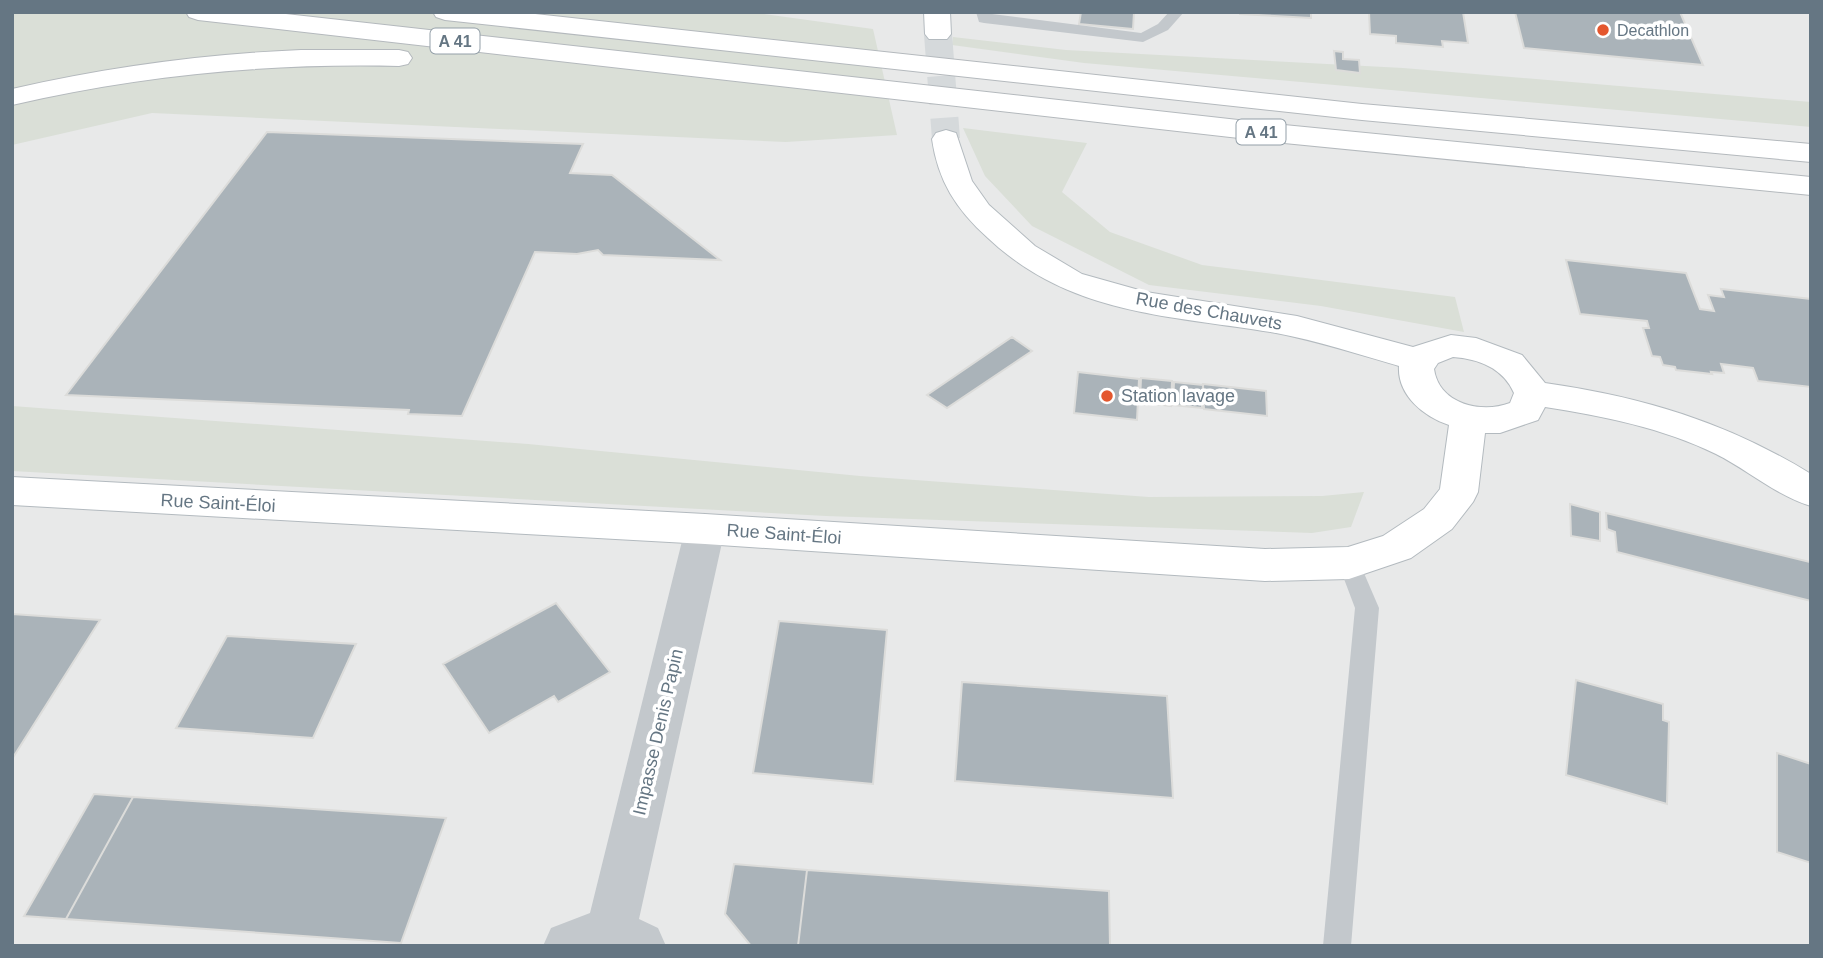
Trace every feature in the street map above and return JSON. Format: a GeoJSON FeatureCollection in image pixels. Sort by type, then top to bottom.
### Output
{"type":"FeatureCollection","features":[{"type":"Feature","properties":{"kind":"main road","name":"A 41"},"geometry":{"type":"LineString","coordinates":[[198,12],[1288,135],[1811,186]]}},
{"type":"Feature","properties":{"kind":"main road","name":"A 41"},"geometry":{"type":"LineString","coordinates":[[445,12],[1349,111],[1811,153]]}},
{"type":"Feature","properties":{"kind":"main road"},"geometry":{"type":"LineString","coordinates":[[475,12],[547,23]]}},
{"type":"Feature","properties":{"kind":"main road"},"geometry":{"type":"LineString","coordinates":[[12,97],[158,68],[263,57],[356,56],[712,72]]}},
{"type":"Feature","properties":{"kind":"main road","name":"Rue des Chauvets"},"geometry":{"type":"LineString","coordinates":[[946,139],[951,170],[969,205],[1014,245],[1069,280],[1158,304],[1279,323],[1328,334],[1418,360]]}},
{"type":"Feature","properties":{"kind":"main road"},"geometry":{"type":"LineString","coordinates":[[1466,347],[1482,350],[1497,355],[1522,372],[1532,393],[1525,411],[1515,418],[1485,422],[1468,420],[1450,414],[1422,394],[1415,382],[1414,370],[1418,360],[1437,348],[1466,347]]}},
{"type":"Feature","properties":{"kind":"main road"},"geometry":{"type":"LineString","coordinates":[[1532,393],[1592,402],[1706,434],[1753,457],[1811,492]]}},
{"type":"Feature","properties":{"kind":"main road","name":"Rue Saint-Éloi"},"geometry":{"type":"LineString","coordinates":[[12,491],[705,529],[1265,565],[1349,563],[1397,547],[1438,519],[1460,492],[1468,420]]}},
{"type":"Feature","properties":{"kind":"street","name":"Impasse Denis Papin"},"geometry":{"type":"LineString","coordinates":[[606,942],[705,529]]}},
{"type":"Feature","properties":{"kind":"lane"},"geometry":{"type":"LineString","coordinates":[[982,12],[984,19],[1143,38],[1163,27],[1177,12]]}},
{"type":"Feature","properties":{"kind":"lane"},"geometry":{"type":"LineString","coordinates":[[1337,946],[1367,608],[1349,563]]}},
{"type":"Feature","properties":{"kind":"shaded area"},"geometry":{"type":"Polygon","coordinates":[[[12,12],[1811,12],[1811,946],[12,946],[12,12]]]}},
{"type":"Feature","properties":{"kind":"shaded area"},"geometry":{"type":"Polygon","coordinates":[[[12,12],[749,12],[873,29],[897,135],[786,142],[152,113],[12,145],[12,12]]]}},
{"type":"Feature","properties":{"kind":"shaded area"},"geometry":{"type":"Polygon","coordinates":[[[953,37],[1066,50],[1403,68],[1811,102],[1811,127],[1084,63],[952,45],[953,37]]]}},
{"type":"Feature","properties":{"kind":"shaded area"},"geometry":{"type":"Polygon","coordinates":[[[963,128],[1087,143],[1062,192],[1110,232],[1202,265],[1455,297],[1464,332],[1321,306],[1149,285],[1032,226],[985,176],[963,128]]]}},
{"type":"Feature","properties":{"kind":"shaded area"},"geometry":{"type":"Polygon","coordinates":[[[12,406],[528,444],[860,476],[1149,497],[1322,496],[1364,492],[1351,527],[1312,533],[826,516],[12,471],[12,406]]]}},
{"type":"Feature","properties":{"kind":"building"},"geometry":{"type":"Polygon","coordinates":[[[1081,12],[1134,12],[1133,29],[1079,24],[1081,12]]]}},
{"type":"Feature","properties":{"kind":"building"},"geometry":{"type":"Polygon","coordinates":[[[1311,12],[1311,18],[1240,14],[1311,12]]]}},
{"type":"Feature","properties":{"kind":"building"},"geometry":{"type":"Polygon","coordinates":[[[1369,12],[1463,12],[1468,43],[1442,41],[1443,47],[1396,43],[1396,36],[1370,34],[1369,12]]]}},
{"type":"Feature","properties":{"kind":"building","name":"Decathlon"},"geometry":{"type":"Polygon","coordinates":[[[1515,12],[1680,12],[1703,65],[1524,48],[1515,12]]]}},
{"type":"Feature","properties":{"kind":"building"},"geometry":{"type":"Polygon","coordinates":[[[1334,51],[1343,52],[1343,59],[1359,60],[1360,73],[1336,70],[1334,51]]]}},
{"type":"Feature","properties":{"kind":"building"},"geometry":{"type":"Polygon","coordinates":[[[267,132],[583,144],[570,173],[612,175],[720,260],[603,255],[598,250],[577,254],[535,252],[462,416],[408,414],[409,410],[66,395],[267,132]]]}},
{"type":"Feature","properties":{"kind":"building"},"geometry":{"type":"Polygon","coordinates":[[[1566,260],[1686,273],[1700,309],[1714,311],[1708,295],[1724,297],[1721,289],[1811,299],[1811,387],[1758,381],[1753,368],[1721,364],[1724,373],[1711,372],[1712,374],[1676,370],[1675,367],[1663,365],[1660,357],[1652,356],[1643,328],[1649,328],[1647,321],[1580,314],[1566,260]]]}},
{"type":"Feature","properties":{"kind":"building"},"geometry":{"type":"Polygon","coordinates":[[[1012,337],[1032,351],[947,408],[927,395],[1012,337]]]}},
{"type":"Feature","properties":{"kind":"building","name":"Station lavage"},"geometry":{"type":"Polygon","coordinates":[[[1078,372],[1139,379],[1137,420],[1074,413],[1078,372]]]}},
{"type":"Feature","properties":{"kind":"building"},"geometry":{"type":"Polygon","coordinates":[[[1141,378],[1172,381],[1171,406],[1140,402],[1141,378]]]}},
{"type":"Feature","properties":{"kind":"building"},"geometry":{"type":"Polygon","coordinates":[[[1174,382],[1203,385],[1202,408],[1173,405],[1174,382]]]}},
{"type":"Feature","properties":{"kind":"building"},"geometry":{"type":"Polygon","coordinates":[[[1203,384],[1266,391],[1267,416],[1204,409],[1203,384]]]}},
{"type":"Feature","properties":{"kind":"building"},"geometry":{"type":"Polygon","coordinates":[[[1570,504],[1600,512],[1600,541],[1571,536],[1570,504]]]}},
{"type":"Feature","properties":{"kind":"building"},"geometry":{"type":"Polygon","coordinates":[[[1606,513],[1810,562],[1811,601],[1617,552],[1615,532],[1607,529],[1606,513]]]}},
{"type":"Feature","properties":{"kind":"building"},"geometry":{"type":"Polygon","coordinates":[[[556,603],[610,672],[558,702],[554,696],[489,733],[443,664],[556,603]]]}},
{"type":"Feature","properties":{"kind":"building"},"geometry":{"type":"Polygon","coordinates":[[[12,614],[100,620],[12,759],[12,614]]]}},
{"type":"Feature","properties":{"kind":"building"},"geometry":{"type":"Polygon","coordinates":[[[779,621],[887,630],[873,784],[753,773],[779,621]]]}},
{"type":"Feature","properties":{"kind":"building"},"geometry":{"type":"Polygon","coordinates":[[[227,636],[356,644],[313,738],[176,728],[227,636]]]}},
{"type":"Feature","properties":{"kind":"building"},"geometry":{"type":"Polygon","coordinates":[[[1576,680],[1663,704],[1663,720],[1669,722],[1667,804],[1566,775],[1576,680]]]}},
{"type":"Feature","properties":{"kind":"building"},"geometry":{"type":"Polygon","coordinates":[[[962,682],[1167,696],[1173,798],[955,781],[962,682]]]}},
{"type":"Feature","properties":{"kind":"building"},"geometry":{"type":"Polygon","coordinates":[[[1777,753],[1811,764],[1811,863],[1777,852],[1777,753]]]}},
{"type":"Feature","properties":{"kind":"building"},"geometry":{"type":"Polygon","coordinates":[[[94,794],[133,797],[66,919],[24,916],[94,794]]]}},
{"type":"Feature","properties":{"kind":"building"},"geometry":{"type":"Polygon","coordinates":[[[133,797],[446,818],[401,943],[66,919],[133,797]]]}},
{"type":"Feature","properties":{"kind":"building"},"geometry":{"type":"Polygon","coordinates":[[[734,864],[807,870],[798,946],[751,946],[725,914],[734,864]]]}},
{"type":"Feature","properties":{"kind":"building"},"geometry":{"type":"Polygon","coordinates":[[[807,870],[1109,891],[1110,946],[798,946],[807,870]]]}},
{"type":"Feature","properties":{"kind":"tunnel"},"geometry":{"type":"LineString","coordinates":[[938,34],[946,139]]}},
{"type":"Feature","properties":{"kind":"place","name":"Decathlon"},"geometry":{"type":"Point","coordinates":[1603,30]}},
{"type":"Feature","properties":{"kind":"place","name":"Station lavage"},"geometry":{"type":"Point","coordinates":[1107,396]}}]}
